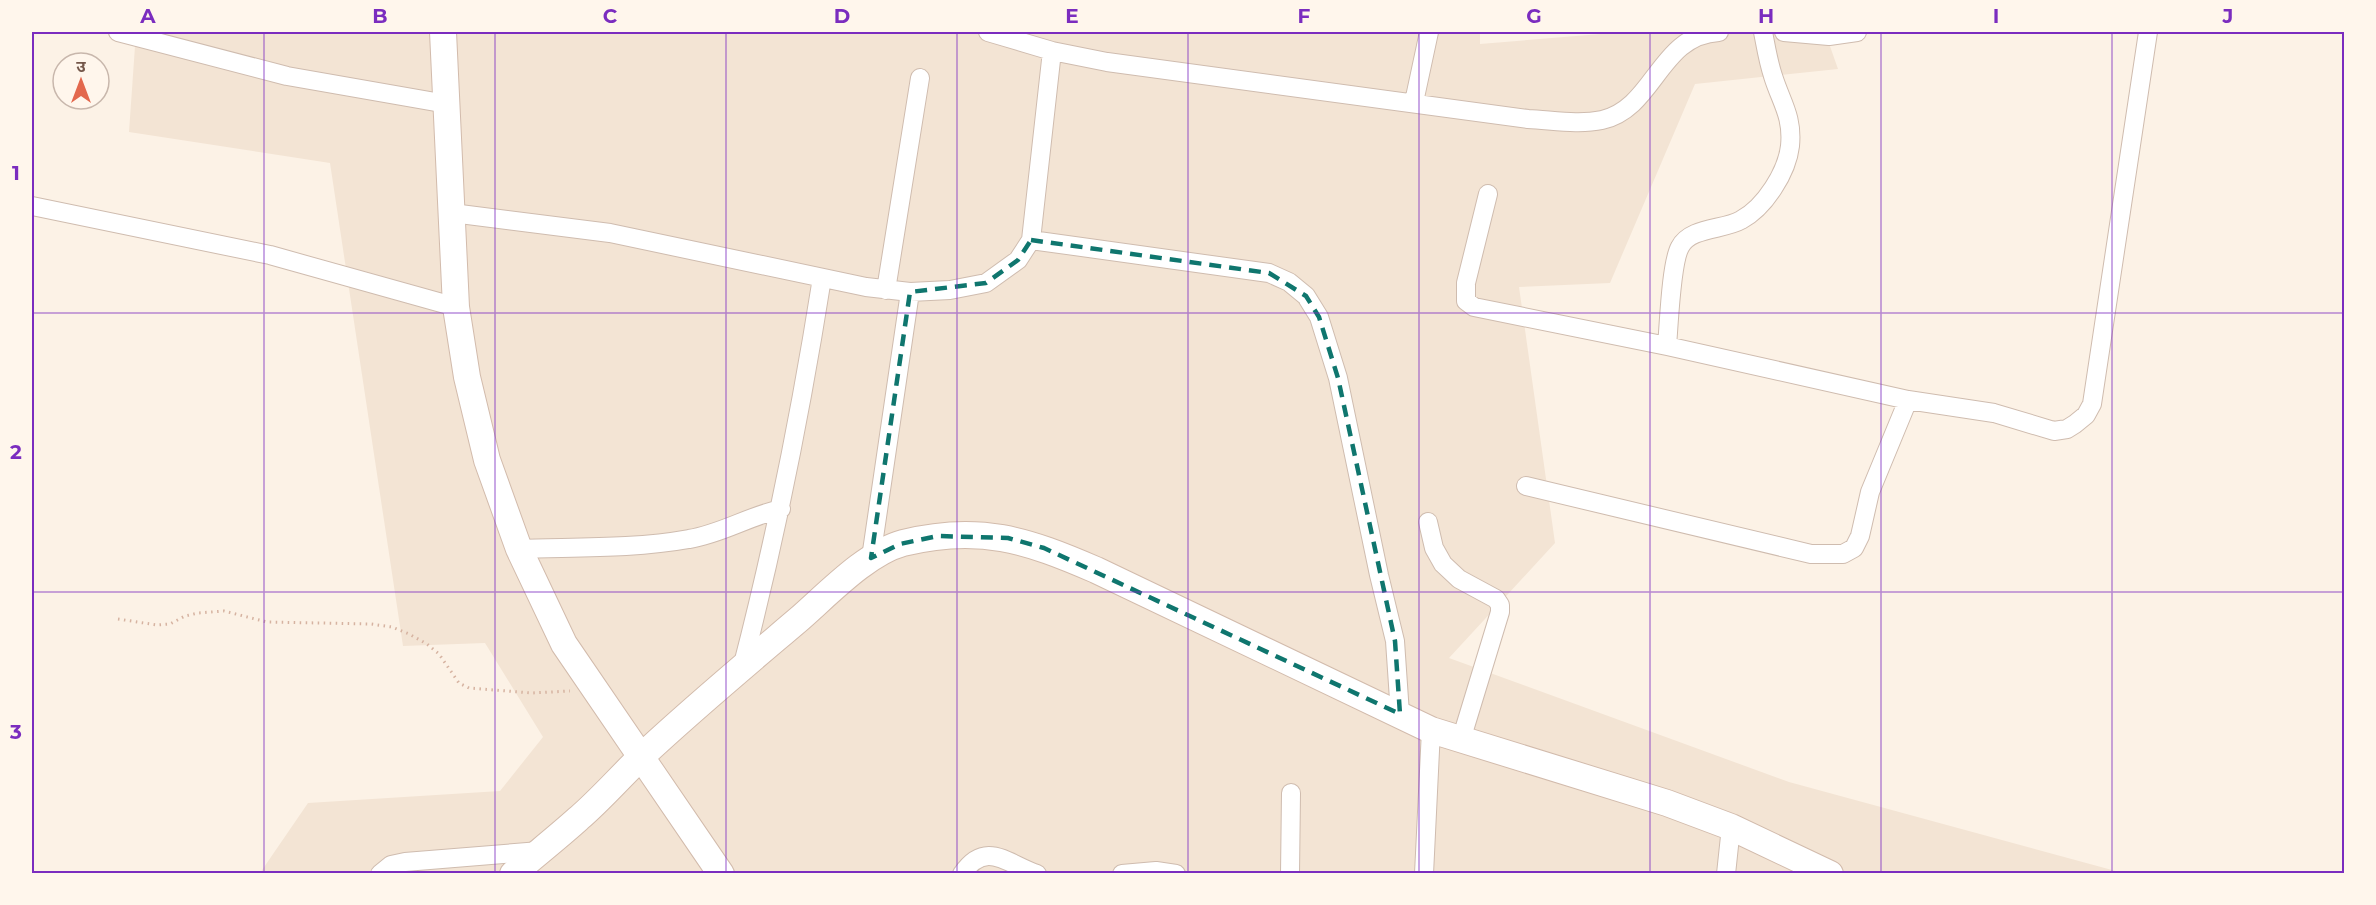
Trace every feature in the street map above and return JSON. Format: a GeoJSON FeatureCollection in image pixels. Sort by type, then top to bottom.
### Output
{"type":"FeatureCollection","features":[{"type":"Feature","properties":{"kind":"street"},"geometry":{"type":"LineString","coordinates":[[118,32],[287,76],[447,105]]}},
{"type":"Feature","properties":{"kind":"street"},"geometry":{"type":"LineString","coordinates":[[443,32],[456,307],[467,377],[487,460],[519,549],[564,644],[721,873]]}},
{"type":"Feature","properties":{"kind":"street"},"geometry":{"type":"LineString","coordinates":[[988,32],[1052,51],[1107,62],[1528,118],[1574,122],[1603,120],[1628,108],[1671,54],[1689,40],[1710,32],[1719,32]]}},
{"type":"Feature","properties":{"kind":"street"},"geometry":{"type":"LineString","coordinates":[[1414,102],[1429,32]]}},
{"type":"Feature","properties":{"kind":"street"},"geometry":{"type":"LineString","coordinates":[[1667,346],[1676,261],[1680,246],[1690,236],[1742,220],[1766,198],[1782,175],[1790,146],[1789,119],[1783,98],[1773,79],[1763,32]]}},
{"type":"Feature","properties":{"kind":"street"},"geometry":{"type":"LineString","coordinates":[[1784,32],[1829,36],[1857,32]]}},
{"type":"Feature","properties":{"kind":"street"},"geometry":{"type":"LineString","coordinates":[[1488,194],[1466,283],[1466,301],[1474,307],[1667,346],[1908,400],[1994,413],[2054,431],[2067,429],[2086,415],[2092,404],[2148,32]]}},
{"type":"Feature","properties":{"kind":"street"},"geometry":{"type":"LineString","coordinates":[[452,213],[610,233],[886,290],[910,292],[950,290],[986,283],[1018,260],[1031,240],[1052,51]]}},
{"type":"Feature","properties":{"kind":"street"},"geometry":{"type":"LineString","coordinates":[[886,290],[921,78]]}},
{"type":"Feature","properties":{"kind":"street"},"geometry":{"type":"LineString","coordinates":[[32,206],[270,255],[456,307]]}},
{"type":"Feature","properties":{"kind":"street"},"geometry":{"type":"LineString","coordinates":[[1031,240],[1269,273],[1289,282],[1306,296],[1319,317],[1338,378],[1379,575],[1395,640],[1400,714]]}},
{"type":"Feature","properties":{"kind":"street"},"geometry":{"type":"LineString","coordinates":[[742,668],[781,509],[800,415],[822,278]]}},
{"type":"Feature","properties":{"kind":"street"},"geometry":{"type":"LineString","coordinates":[[871,558],[910,292]]}},
{"type":"Feature","properties":{"kind":"street"},"geometry":{"type":"LineString","coordinates":[[1526,486],[1811,554],[1830,556],[1843,554],[1854,548],[1860,536],[1870,492],[1908,400]]}},
{"type":"Feature","properties":{"kind":"street"},"geometry":{"type":"LineString","coordinates":[[519,549],[653,543],[690,539],[714,533],[756,515],[781,509]]}},
{"type":"Feature","properties":{"kind":"street"},"geometry":{"type":"LineString","coordinates":[[1428,522],[1434,548],[1443,564],[1459,579],[1496,599],[1500,605],[1500,612],[1461,740]]}},
{"type":"Feature","properties":{"kind":"street"},"geometry":{"type":"LineString","coordinates":[[513,873],[581,817],[640,758],[871,558],[900,544],[938,536],[975,535],[1008,538],[1044,548],[1096,570],[1431,730],[1667,803],[1731,827],[1830,873]]}},
{"type":"Feature","properties":{"kind":"street"},"geometry":{"type":"LineString","coordinates":[[1424,873],[1431,730]]}},
{"type":"Feature","properties":{"kind":"street"},"geometry":{"type":"LineString","coordinates":[[1290,873],[1291,793]]}},
{"type":"Feature","properties":{"kind":"street"},"geometry":{"type":"LineString","coordinates":[[1726,873],[1731,827]]}},
{"type":"Feature","properties":{"kind":"street"},"geometry":{"type":"LineString","coordinates":[[380,873],[391,865],[405,862],[540,851]]}},
{"type":"Feature","properties":{"kind":"street"},"geometry":{"type":"LineString","coordinates":[[962,873],[979,856],[992,855],[1037,873]]}},
{"type":"Feature","properties":{"kind":"street"},"geometry":{"type":"LineString","coordinates":[[1122,873],[1156,871],[1176,873]]}},
{"type":"Feature","properties":{"kind":"path"},"geometry":{"type":"LineString","coordinates":[[118,619],[157,625],[170,624],[185,616],[198,613],[224,612],[267,622],[371,624],[392,627],[427,644],[439,654],[459,683],[469,688],[562,693],[592,687]]}},
{"type":"Feature","properties":{"kind":"highlighted area"},"geometry":{"type":"Polygon","coordinates":[[[1031,240],[1269,273],[1306,296],[1319,317],[1338,378],[1395,641],[1400,714],[1044,548],[1008,538],[938,536],[900,544],[871,558],[910,292],[986,283],[1018,260],[1031,240]]]}},
{"type":"Feature","properties":{"kind":"shaded area"},"geometry":{"type":"Polygon","coordinates":[[[136,32],[1480,32],[1480,44],[1625,32],[1825,32],[1838,69],[1695,84],[1610,283],[1519,287],[1555,543],[1449,658],[1789,782],[2123,873],[260,873],[308,803],[500,791],[543,737],[485,643],[403,646],[330,163],[129,132],[136,32]]]}}]}
